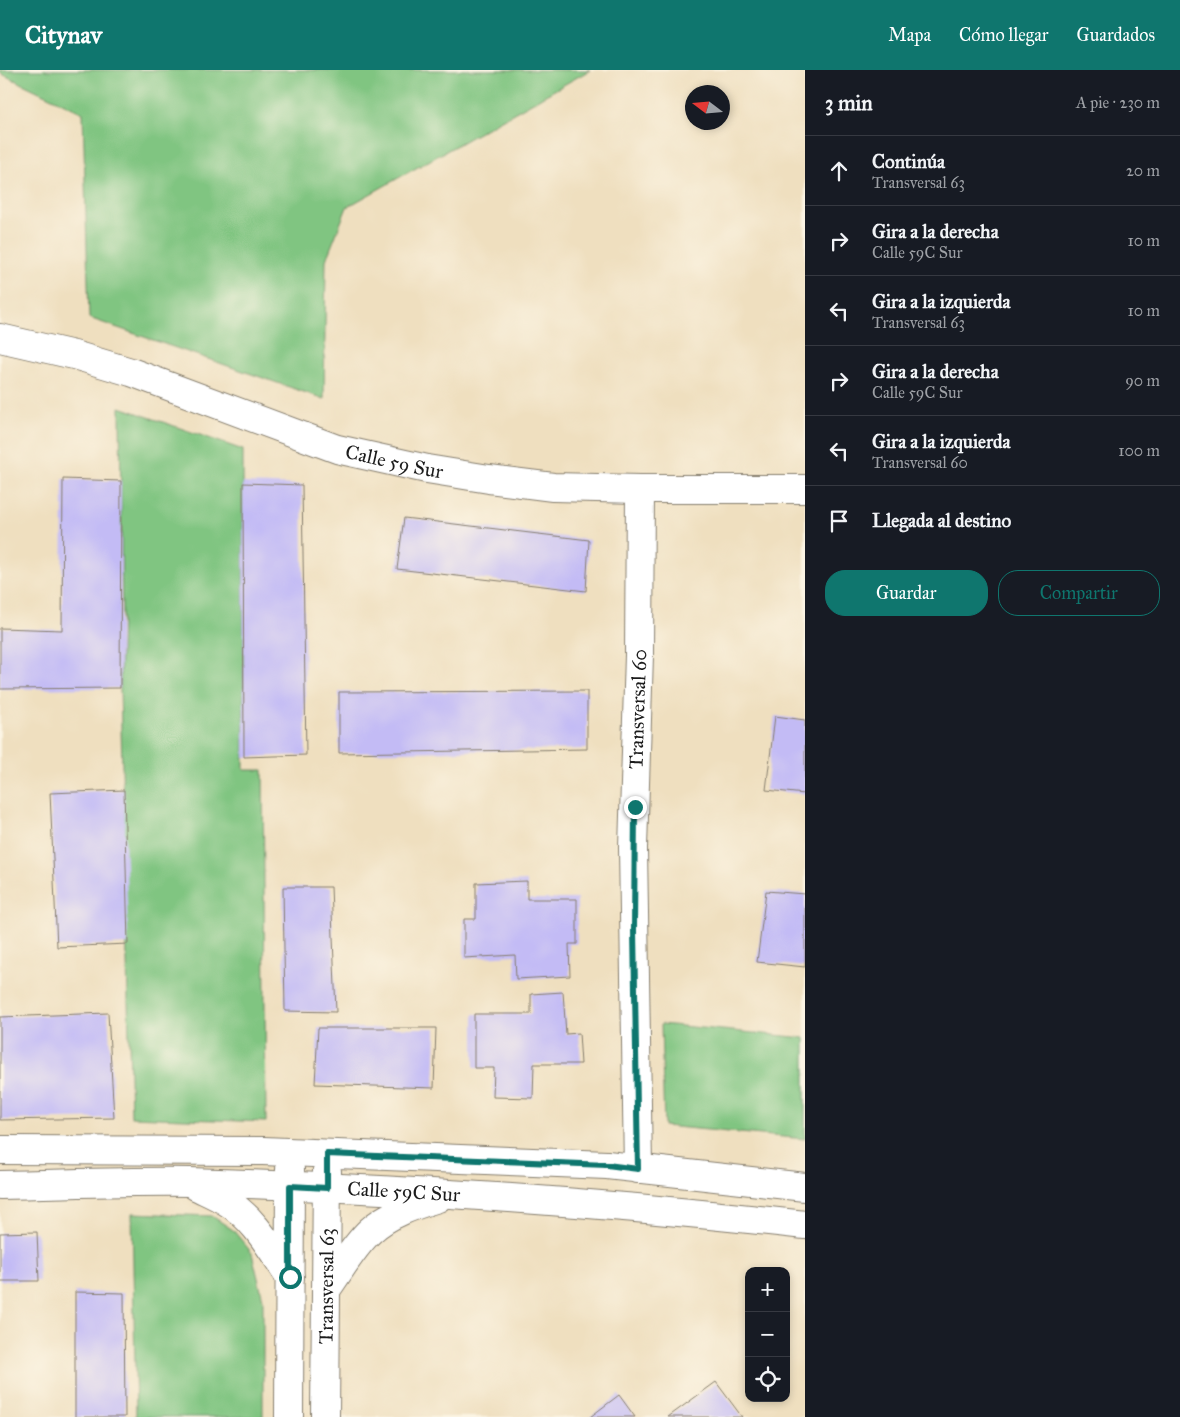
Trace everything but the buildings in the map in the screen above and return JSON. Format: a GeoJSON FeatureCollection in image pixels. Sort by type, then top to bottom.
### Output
{"type":"FeatureCollection","features":[{"type":"Feature","properties":{"kind":"street","name":"Calle 59 Sur"},"geometry":{"type":"LineString","coordinates":[[0,338],[74,355],[131,372],[337,449],[426,469],[553,487],[640,490],[805,489]]}},
{"type":"Feature","properties":{"kind":"street","name":"Transversal 60"},"geometry":{"type":"LineString","coordinates":[[638,1169],[633,848],[639,655],[640,490]]}},
{"type":"Feature","properties":{"kind":"street","name":"Calle 59C Sur"},"geometry":{"type":"LineString","coordinates":[[0,1150],[225,1150],[607,1165],[805,1187]]}},
{"type":"Feature","properties":{"kind":"street","name":"Transversal 63"},"geometry":{"type":"LineString","coordinates":[[289,1417],[290,1152]]}},
{"type":"Feature","properties":{"kind":"street","name":"Transversal 63"},"geometry":{"type":"LineString","coordinates":[[325,1417],[327,1154]]}},
{"type":"Feature","properties":{"kind":"street","name":"Calle 59C Sur"},"geometry":{"type":"LineString","coordinates":[[0,1185],[188,1182],[454,1193],[708,1214],[805,1225]]}},
{"type":"Feature","properties":{"kind":"street"},"geometry":{"type":"LineString","coordinates":[[188,1182],[225,1200],[243,1214],[261,1233],[290,1277]]}},
{"type":"Feature","properties":{"kind":"street"},"geometry":{"type":"LineString","coordinates":[[326,1290],[371,1230],[396,1214],[454,1193]]}},
{"type":"Feature","properties":{"kind":"green space"},"geometry":{"type":"Polygon","coordinates":[[[0,70],[590,70],[347,207],[326,260],[324,399],[89,318],[83,113],[0,73],[0,70]]]}},
{"type":"Feature","properties":{"kind":"green space"},"geometry":{"type":"Polygon","coordinates":[[[120,407],[243,450],[244,770],[263,770],[266,1122],[131,1117],[120,688],[122,615],[120,407]]]}},
{"type":"Feature","properties":{"kind":"green space"},"geometry":{"type":"Polygon","coordinates":[[[661,1024],[805,1038],[805,1139],[664,1126],[661,1024]]]}},
{"type":"Feature","properties":{"kind":"green space"},"geometry":{"type":"Polygon","coordinates":[[[132,1213],[212,1216],[233,1230],[252,1253],[263,1299],[263,1417],[136,1417],[132,1213]]]}},
{"type":"Feature","properties":{"kind":"route"},"geometry":{"type":"LineString","coordinates":[[290,1277],[290,1186],[327,1188],[327,1154],[607,1165],[638,1169],[633,848],[635,807]]}}]}
